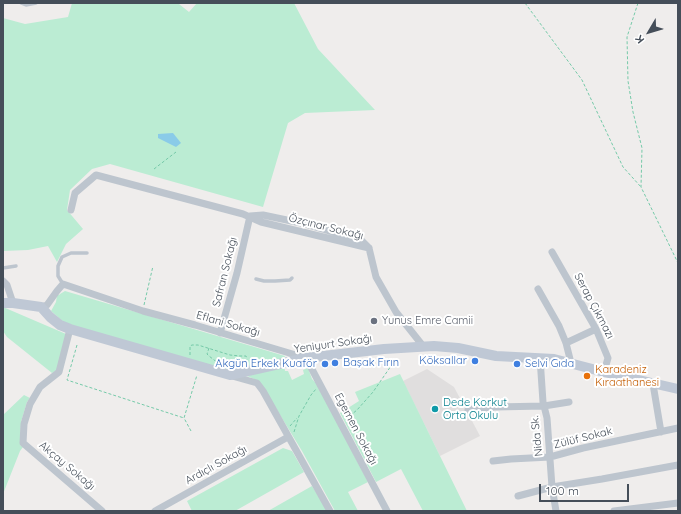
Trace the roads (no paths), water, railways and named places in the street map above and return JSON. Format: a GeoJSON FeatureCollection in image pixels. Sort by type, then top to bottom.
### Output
{"type":"FeatureCollection","features":[{"type":"Feature","properties":{"kind":"street","name":"Özçınar Sokağı"},"geometry":{"type":"LineString","coordinates":[[71,210],[75,193],[96,175],[250,216],[263,215],[301,223],[361,240],[369,248],[376,277],[396,312],[423,346]]}},
{"type":"Feature","properties":{"kind":"street","name":"Safran Sokağı"},"geometry":{"type":"LineString","coordinates":[[220,333],[250,216]]}},
{"type":"Feature","properties":{"kind":"street","name":"Serap Çıkmazı"},"geometry":{"type":"LineString","coordinates":[[552,252],[596,329],[608,358],[604,372]]}},
{"type":"Feature","properties":{"kind":"street"},"geometry":{"type":"LineString","coordinates":[[3,281],[7,286],[8,304],[41,307],[47,305],[63,284]]}},
{"type":"Feature","properties":{"kind":"street","name":"Eflani Sokağı"},"geometry":{"type":"LineString","coordinates":[[63,284],[143,311],[306,358]]}},
{"type":"Feature","properties":{"kind":"street"},"geometry":{"type":"LineString","coordinates":[[538,290],[559,326],[566,343],[571,363]]}},
{"type":"Feature","properties":{"kind":"street","name":"Yeniyurt Sokağı"},"geometry":{"type":"LineString","coordinates":[[41,307],[60,325],[70,329],[200,366],[228,370],[306,358],[384,349],[434,346],[458,348],[496,356],[554,359],[678,390]]}},
{"type":"Feature","properties":{"kind":"street","name":"Akçay Sokağı"},"geometry":{"type":"LineString","coordinates":[[70,329],[58,372],[40,387],[30,404],[24,424],[22,443],[102,511]]}},
{"type":"Feature","properties":{"kind":"street"},"geometry":{"type":"LineString","coordinates":[[566,343],[596,329]]}},
{"type":"Feature","properties":{"kind":"street","name":"Egemen Sokağı"},"geometry":{"type":"LineString","coordinates":[[306,358],[387,511]]}},
{"type":"Feature","properties":{"kind":"street","name":"Nida Sk."},"geometry":{"type":"LineString","coordinates":[[540,358],[544,406],[547,418],[552,487],[556,511]]}},
{"type":"Feature","properties":{"kind":"street"},"geometry":{"type":"LineString","coordinates":[[228,370],[257,383],[330,511]]}},
{"type":"Feature","properties":{"kind":"street"},"geometry":{"type":"LineString","coordinates":[[654,384],[661,432]]}},
{"type":"Feature","properties":{"kind":"street"},"geometry":{"type":"LineString","coordinates":[[468,410],[495,407],[544,406],[569,402]]}},
{"type":"Feature","properties":{"kind":"street","name":"Zülüf Sokak"},"geometry":{"type":"LineString","coordinates":[[493,461],[550,457],[583,448],[678,428]]}},
{"type":"Feature","properties":{"kind":"street","name":"Ardıçlı Sokağı"},"geometry":{"type":"LineString","coordinates":[[155,511],[288,437]]}},
{"type":"Feature","properties":{"kind":"street"},"geometry":{"type":"LineString","coordinates":[[518,496],[552,487],[678,465]]}},
{"type":"Feature","properties":{"kind":"street"},"geometry":{"type":"LineString","coordinates":[[614,511],[659,508],[678,503]]}},
{"type":"Feature","properties":{"kind":"lane"},"geometry":{"type":"LineString","coordinates":[[21,3],[26,5],[36,3]]}},
{"type":"Feature","properties":{"kind":"lane"},"geometry":{"type":"LineString","coordinates":[[63,284],[58,276],[58,266],[62,257],[71,252],[87,253]]}},
{"type":"Feature","properties":{"kind":"lane"},"geometry":{"type":"LineString","coordinates":[[3,268],[16,266]]}},
{"type":"Feature","properties":{"kind":"lane"},"geometry":{"type":"LineString","coordinates":[[256,279],[275,281],[290,280],[292,278]]}},
{"type":"Feature","properties":{"kind":"water"},"geometry":{"type":"Polygon","coordinates":[[[173,133],[181,143],[176,147],[158,138],[158,134],[173,133]]]}},
{"type":"Feature","properties":{"kind":"place","name":"Yunus Emre Camii"},"geometry":{"type":"Point","coordinates":[374,321]}},
{"type":"Feature","properties":{"kind":"place","name":"Köksallar"},"geometry":{"type":"Point","coordinates":[475,361]}},
{"type":"Feature","properties":{"kind":"place","name":"Başak Fırın"},"geometry":{"type":"Point","coordinates":[335,363]}},
{"type":"Feature","properties":{"kind":"place","name":"Akgün Erkek Kuaför"},"geometry":{"type":"Point","coordinates":[325,364]}},
{"type":"Feature","properties":{"kind":"place","name":"Selvi Gıda"},"geometry":{"type":"Point","coordinates":[517,364]}},
{"type":"Feature","properties":{"kind":"place","name":"Karadeniz Kıraathanesi"},"geometry":{"type":"Point","coordinates":[587,376]}},
{"type":"Feature","properties":{"kind":"place","name":"Dede Korkut Orta Okulu"},"geometry":{"type":"Point","coordinates":[435,409]}}]}
